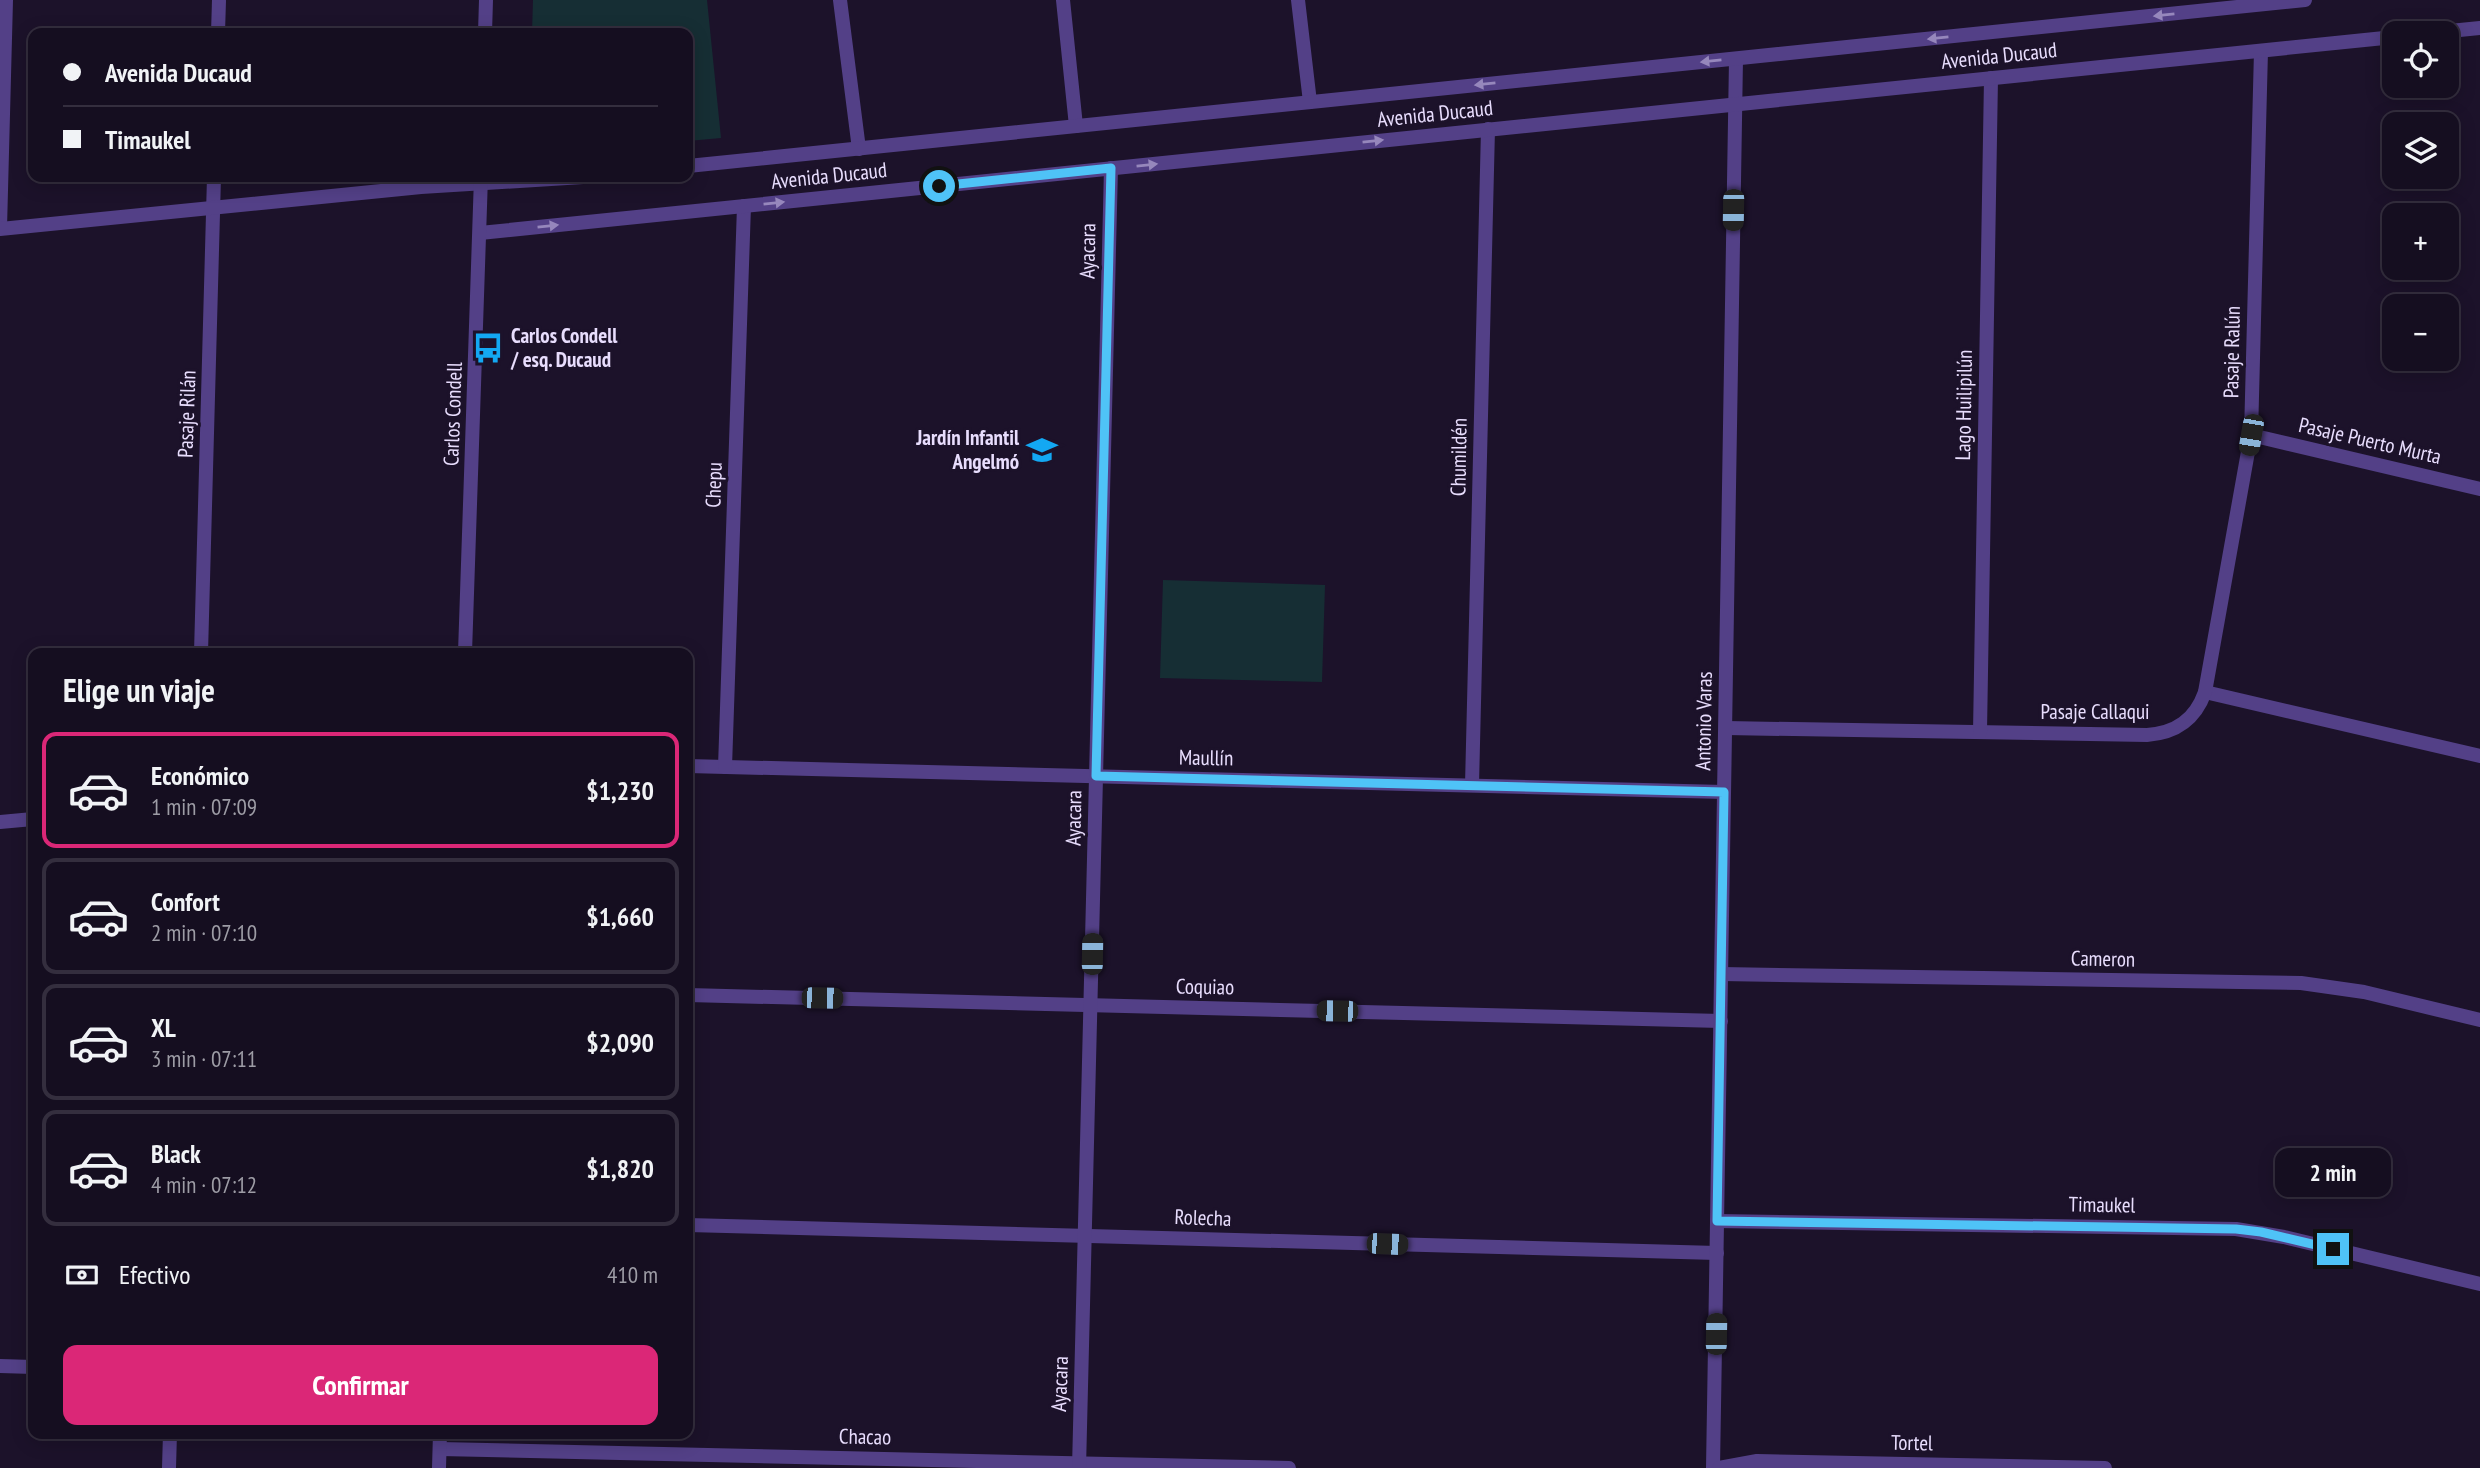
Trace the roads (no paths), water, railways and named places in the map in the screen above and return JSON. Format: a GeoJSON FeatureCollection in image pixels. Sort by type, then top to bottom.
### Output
{"type":"FeatureCollection","features":[{"type":"Feature","properties":{"kind":"street"},"geometry":{"type":"LineString","coordinates":[[6,0],[0,229],[464,182]]}},
{"type":"Feature","properties":{"kind":"street"},"geometry":{"type":"LineString","coordinates":[[218,28],[219,0]]}},
{"type":"Feature","properties":{"kind":"street"},"geometry":{"type":"LineString","coordinates":[[485,28],[486,0]]}},
{"type":"Feature","properties":{"kind":"street"},"geometry":{"type":"LineString","coordinates":[[840,0],[859,149]]}},
{"type":"Feature","properties":{"kind":"street"},"geometry":{"type":"LineString","coordinates":[[1063,0],[1076,126]]}},
{"type":"Feature","properties":{"kind":"street"},"geometry":{"type":"LineString","coordinates":[[1298,0],[1310,102]]}},
{"type":"Feature","properties":{"kind":"street","name":"Avenida Ducaud"},"geometry":{"type":"LineString","coordinates":[[693,166],[2305,0]]}},
{"type":"Feature","properties":{"kind":"street"},"geometry":{"type":"LineString","coordinates":[[2459,30],[2480,28]]}},
{"type":"Feature","properties":{"kind":"street","name":"Avenida Ducaud"},"geometry":{"type":"LineString","coordinates":[[480,233],[2382,38]]}},
{"type":"Feature","properties":{"kind":"street","name":"Pasaje Ralún"},"geometry":{"type":"LineString","coordinates":[[2205,692],[2251,435],[2261,51]]}},
{"type":"Feature","properties":{"kind":"street","name":"Antonio Varas"},"geometry":{"type":"LineString","coordinates":[[1713,1468],[1736,59]]}},
{"type":"Feature","properties":{"kind":"street","name":"Lago Huilipilún"},"geometry":{"type":"LineString","coordinates":[[1980,732],[1991,78]]}},
{"type":"Feature","properties":{"kind":"street","name":"Chumildén"},"geometry":{"type":"LineString","coordinates":[[1472,785],[1488,129]]}},
{"type":"Feature","properties":{"kind":"street","name":"Ayacara"},"geometry":{"type":"LineString","coordinates":[[1079,1466],[1111,168]]}},
{"type":"Feature","properties":{"kind":"street","name":"Pasaje Rilán"},"geometry":{"type":"LineString","coordinates":[[201,648],[214,182]]}},
{"type":"Feature","properties":{"kind":"street","name":"Carlos Condell"},"geometry":{"type":"LineString","coordinates":[[465,648],[481,182]]}},
{"type":"Feature","properties":{"kind":"street","name":"Chepu"},"geometry":{"type":"LineString","coordinates":[[725,767],[744,206]]}},
{"type":"Feature","properties":{"kind":"street","name":"Pasaje Puerto Murta"},"geometry":{"type":"LineString","coordinates":[[2251,435],[2480,489]]}},
{"type":"Feature","properties":{"kind":"street"},"geometry":{"type":"LineString","coordinates":[[2205,692],[2480,756]]}},
{"type":"Feature","properties":{"kind":"street","name":"Pasaje Callaqui"},"geometry":{"type":"LineString","coordinates":[[1726,728],[2160,734],[2185,723],[2201,704],[2205,692]]}},
{"type":"Feature","properties":{"kind":"street","name":"Maullín"},"geometry":{"type":"LineString","coordinates":[[693,766],[1724,792]]}},
{"type":"Feature","properties":{"kind":"street"},"geometry":{"type":"LineString","coordinates":[[0,822],[28,819]]}},
{"type":"Feature","properties":{"kind":"street","name":"Cameron"},"geometry":{"type":"LineString","coordinates":[[1721,974],[2301,983],[2364,992],[2480,1020]]}},
{"type":"Feature","properties":{"kind":"street","name":"Coquiao"},"geometry":{"type":"LineString","coordinates":[[693,995],[1721,1021]]}},
{"type":"Feature","properties":{"kind":"street","name":"Timaukel"},"geometry":{"type":"LineString","coordinates":[[1717,1221],[2236,1229],[2284,1237],[2480,1284]]}},
{"type":"Feature","properties":{"kind":"street","name":"Rolecha"},"geometry":{"type":"LineString","coordinates":[[693,1225],[1717,1253]]}},
{"type":"Feature","properties":{"kind":"street"},"geometry":{"type":"LineString","coordinates":[[0,1366],[28,1367]]}},
{"type":"Feature","properties":{"kind":"street"},"geometry":{"type":"LineString","coordinates":[[169,1468],[170,1439]]}},
{"type":"Feature","properties":{"kind":"street"},"geometry":{"type":"LineString","coordinates":[[439,1468],[440,1439]]}},
{"type":"Feature","properties":{"kind":"street","name":"Chacao"},"geometry":{"type":"LineString","coordinates":[[440,1449],[1079,1466],[1289,1468]]}},
{"type":"Feature","properties":{"kind":"street","name":"Tortel"},"geometry":{"type":"LineString","coordinates":[[1719,1468],[1757,1461],[2105,1468]]}},
{"type":"Feature","properties":{"kind":"place","name":"Carlos Condell / esq. Ducaud"},"geometry":{"type":"Point","coordinates":[488,348]}},
{"type":"Feature","properties":{"kind":"place","name":"Jardín Infantil Angelmó"},"geometry":{"type":"Point","coordinates":[1042,450]}}]}
